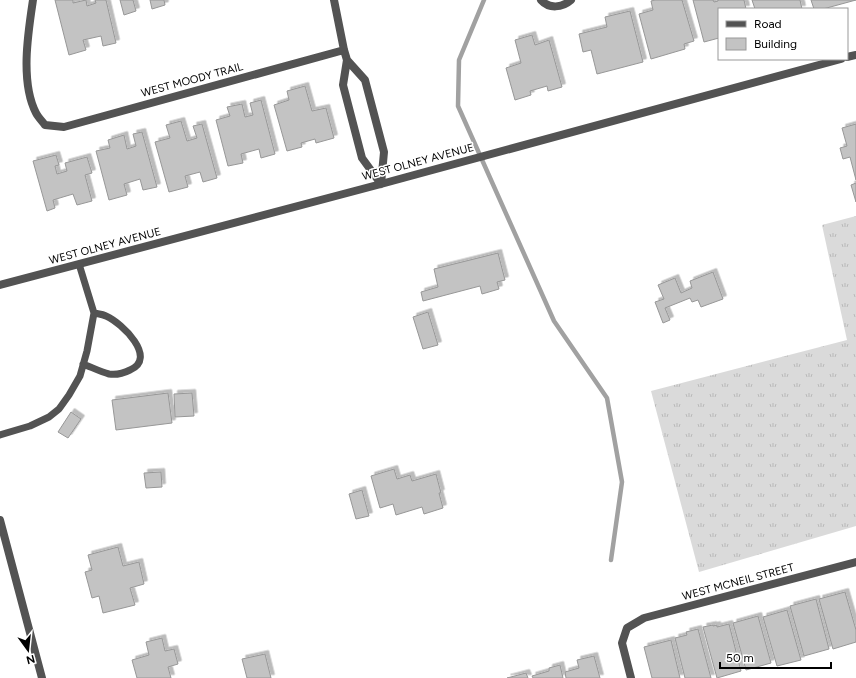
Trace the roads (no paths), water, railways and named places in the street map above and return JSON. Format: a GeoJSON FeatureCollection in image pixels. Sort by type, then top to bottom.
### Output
{"type":"FeatureCollection","features":[{"type":"Feature","properties":{"kind":"street","name":"WEST MOODY TRAIL"},"geometry":{"type":"LineString","coordinates":[[33,0],[26,71],[29,92],[36,113],[45,125],[64,127],[344,50]]}},
{"type":"Feature","properties":{"kind":"street"},"geometry":{"type":"LineString","coordinates":[[334,0],[347,60],[365,80],[384,152],[381,184]]}},
{"type":"Feature","properties":{"kind":"street"},"geometry":{"type":"LineString","coordinates":[[541,0],[544,4],[553,7],[562,6],[571,0]]}},
{"type":"Feature","properties":{"kind":"street"},"geometry":{"type":"LineString","coordinates":[[347,60],[343,85],[362,158],[381,184]]}},
{"type":"Feature","properties":{"kind":"street","name":"WEST OLNEY AVENUE"},"geometry":{"type":"LineString","coordinates":[[0,285],[381,184],[490,153],[837,60]]}},
{"type":"Feature","properties":{"kind":"street"},"geometry":{"type":"LineString","coordinates":[[0,520],[42,678]]}},
{"type":"Feature","properties":{"kind":"street","name":"WEST MCNEIL STREET"},"geometry":{"type":"LineString","coordinates":[[631,678],[622,643],[627,628],[644,618],[856,562]]}},
{"type":"Feature","properties":{"kind":"lane"},"geometry":{"type":"LineString","coordinates":[[0,435],[40,423],[59,409],[70,396],[80,376],[87,351],[94,313],[79,264]]}},
{"type":"Feature","properties":{"kind":"lane"},"geometry":{"type":"LineString","coordinates":[[83,364],[109,374],[124,373],[137,367],[141,360],[139,350],[130,335],[122,327],[106,316],[94,313]]}},
{"type":"Feature","properties":{"kind":"waterway"},"geometry":{"type":"LineString","coordinates":[[484,0],[459,60],[458,106],[554,321],[607,398],[622,482],[611,560]]}}]}
